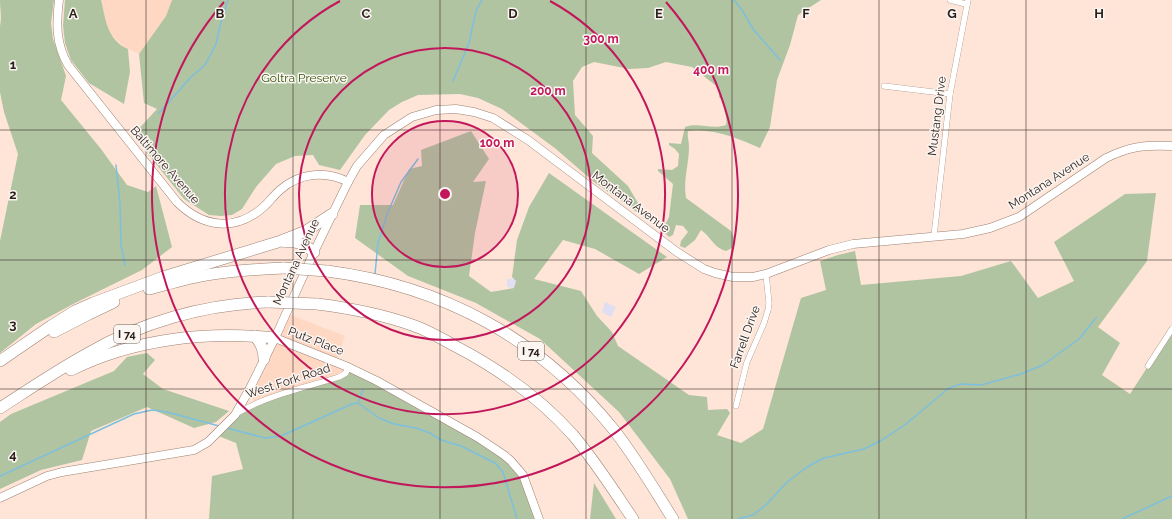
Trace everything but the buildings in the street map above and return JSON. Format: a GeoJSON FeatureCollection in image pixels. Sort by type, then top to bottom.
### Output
{"type":"FeatureCollection","features":[{"type":"Feature","properties":{"kind":"highway"},"geometry":{"type":"LineString","coordinates":[[0,361],[76,311],[107,297],[163,277],[278,242],[306,231],[332,214]]}},
{"type":"Feature","properties":{"kind":"highway"},"geometry":{"type":"LineString","coordinates":[[278,242],[304,244],[314,252]]}},
{"type":"Feature","properties":{"kind":"highway","name":"I 74"},"geometry":{"type":"LineString","coordinates":[[0,368],[54,332],[89,314],[137,293],[175,281],[235,271],[284,268],[327,271],[369,278],[408,288],[445,301],[473,314],[500,328],[548,363],[568,380],[614,430],[638,463],[673,519]]}},
{"type":"Feature","properties":{"kind":"highway","name":"I 74"},"geometry":{"type":"LineString","coordinates":[[0,408],[85,354],[138,329],[175,316],[242,303],[269,302],[317,304],[368,312],[412,325],[431,333],[497,370],[533,397],[572,435],[593,461],[633,519]]}},
{"type":"Feature","properties":{"kind":"highway"},"geometry":{"type":"LineString","coordinates":[[0,408],[76,368],[120,351],[144,344],[198,336],[225,335],[274,338]]}},
{"type":"Feature","properties":{"kind":"highway"},"geometry":{"type":"LineString","coordinates":[[255,336],[264,352],[264,359]]}},
{"type":"Feature","properties":{"kind":"street","name":"Baltimore Avenue"},"geometry":{"type":"LineString","coordinates":[[59,0],[56,22],[57,35],[60,49],[68,65],[177,202],[191,214],[208,222],[217,223],[238,221],[254,215],[262,209],[284,186],[297,178],[322,175],[339,177],[348,182]]}},
{"type":"Feature","properties":{"kind":"street"},"geometry":{"type":"LineString","coordinates":[[950,0],[967,2]]}},
{"type":"Feature","properties":{"kind":"street","name":"Mustang Drive"},"geometry":{"type":"LineString","coordinates":[[934,236],[950,94],[967,2]]}},
{"type":"Feature","properties":{"kind":"street"},"geometry":{"type":"LineString","coordinates":[[884,86],[950,94]]}},
{"type":"Feature","properties":{"kind":"street","name":"Montana Avenue"},"geometry":{"type":"LineString","coordinates":[[234,415],[264,359],[332,214],[357,166],[384,135],[412,117],[426,112],[446,109],[474,112],[493,118],[528,140],[677,252],[704,270],[733,277],[753,277],[766,274],[829,250],[848,245],[976,231],[1019,216],[1106,158],[1124,150],[1149,145],[1172,146]]}},
{"type":"Feature","properties":{"kind":"street","name":"Farrell Drive"},"geometry":{"type":"LineString","coordinates":[[736,406],[742,377],[747,362],[768,310],[769,303],[766,274]]}},
{"type":"Feature","properties":{"kind":"street"},"geometry":{"type":"LineString","coordinates":[[1148,366],[1172,329]]}},
{"type":"Feature","properties":{"kind":"street","name":"Putz Place"},"geometry":{"type":"LineString","coordinates":[[274,338],[348,367]]}},
{"type":"Feature","properties":{"kind":"street","name":"West Fork Road"},"geometry":{"type":"LineString","coordinates":[[0,498],[47,476],[62,472],[194,450],[205,445],[234,415],[243,409],[339,377],[346,373],[348,367],[390,388],[477,437],[504,455],[523,475],[539,519]]}},
{"type":"Feature","properties":{"kind":"shaded area"},"geometry":{"type":"Polygon","coordinates":[[[101,0],[172,0],[166,16],[139,54],[124,47],[109,33],[101,0]]]}},
{"type":"Feature","properties":{"kind":"shaded area"},"geometry":{"type":"Polygon","coordinates":[[[507,279],[515,279],[515,288],[507,287],[507,279]]]}},
{"type":"Feature","properties":{"kind":"shaded area"},"geometry":{"type":"Polygon","coordinates":[[[605,302],[616,307],[611,317],[602,312],[605,302]]]}},
{"type":"Feature","properties":{"kind":"shaded area"},"geometry":{"type":"Polygon","coordinates":[[[286,313],[345,336],[336,362],[348,367],[346,373],[255,404],[249,390],[286,313]]]}},
{"type":"Feature","properties":{"kind":"green space"},"geometry":{"type":"Polygon","coordinates":[[[0,0],[54,0],[51,23],[53,39],[66,76],[61,100],[101,149],[127,185],[148,192],[156,186],[172,247],[142,270],[36,324],[0,353],[0,241],[18,154],[4,112],[0,92],[0,0]]]}},
{"type":"Feature","properties":{"kind":"green space"},"geometry":{"type":"Polygon","coordinates":[[[65,0],[101,0],[108,29],[121,45],[128,49],[130,72],[124,104],[89,83],[71,60],[65,43],[63,26],[65,0]]]}},
{"type":"Feature","properties":{"kind":"green space","name":"Goltra Preserve"},"geometry":{"type":"Polygon","coordinates":[[[172,0],[821,0],[798,15],[790,45],[777,80],[770,127],[760,148],[734,137],[716,132],[698,130],[688,131],[689,153],[685,185],[686,198],[731,231],[734,238],[732,248],[726,251],[715,245],[701,230],[695,240],[685,248],[680,246],[681,241],[688,232],[683,226],[676,225],[673,235],[669,237],[665,233],[665,225],[669,217],[673,184],[658,171],[658,169],[672,170],[678,166],[679,154],[669,145],[669,143],[681,144],[685,127],[695,125],[716,127],[726,125],[723,101],[719,97],[719,88],[692,67],[666,62],[648,68],[629,69],[594,62],[582,67],[573,81],[575,115],[593,136],[592,153],[628,186],[648,220],[594,182],[556,149],[502,109],[478,98],[460,94],[418,95],[402,102],[389,110],[365,135],[340,170],[319,165],[313,155],[295,156],[276,164],[256,187],[242,209],[232,215],[209,215],[184,199],[133,135],[157,109],[144,103],[139,54],[166,16],[172,0]]]}},
{"type":"Feature","properties":{"kind":"green space"},"geometry":{"type":"Polygon","coordinates":[[[471,131],[489,159],[473,182],[486,181],[475,233],[469,276],[491,292],[514,288],[516,281],[512,277],[517,240],[529,207],[549,173],[667,257],[639,274],[595,249],[563,240],[534,279],[581,291],[597,316],[612,332],[618,346],[689,395],[707,397],[708,410],[727,409],[730,413],[717,435],[741,443],[763,429],[801,298],[826,290],[820,261],[855,251],[861,285],[961,276],[1011,261],[1038,298],[1074,281],[1054,242],[1125,194],[1156,193],[1147,261],[1098,327],[1120,343],[1102,375],[1130,394],[1172,329],[1172,519],[688,519],[670,479],[619,412],[540,339],[476,303],[408,276],[355,238],[360,205],[393,205],[409,169],[422,166],[421,150],[471,131]]]}},
{"type":"Feature","properties":{"kind":"green space"},"geometry":{"type":"Polygon","coordinates":[[[147,353],[155,360],[143,374],[163,389],[229,411],[216,422],[194,428],[147,407],[91,431],[82,460],[41,470],[0,489],[0,422],[11,414],[114,371],[127,357],[147,353]]]}},
{"type":"Feature","properties":{"kind":"green space"},"geometry":{"type":"Polygon","coordinates":[[[348,367],[477,437],[517,467],[539,519],[209,519],[212,476],[243,469],[236,443],[216,435],[243,409],[339,377],[348,367]]]}},
{"type":"Feature","properties":{"kind":"green space"},"geometry":{"type":"Polygon","coordinates":[[[594,483],[616,519],[590,519],[594,483]]]}},
{"type":"Feature","properties":{"kind":"waterway"},"geometry":{"type":"LineString","coordinates":[[159,113],[191,77],[205,65],[216,44],[228,0]]}},
{"type":"Feature","properties":{"kind":"waterway"},"geometry":{"type":"LineString","coordinates":[[453,81],[469,43],[476,11],[482,0]]}},
{"type":"Feature","properties":{"kind":"waterway"},"geometry":{"type":"LineString","coordinates":[[734,0],[742,10],[753,29],[780,60]]}},
{"type":"Feature","properties":{"kind":"waterway"},"geometry":{"type":"LineString","coordinates":[[375,274],[378,243],[388,212],[401,182],[418,159]]}},
{"type":"Feature","properties":{"kind":"waterway"},"geometry":{"type":"LineString","coordinates":[[116,165],[120,203],[121,245],[125,265]]}},
{"type":"Feature","properties":{"kind":"waterway"},"geometry":{"type":"LineString","coordinates":[[738,519],[753,515],[767,504],[786,483],[807,467],[824,458],[864,449],[882,440],[906,424],[949,388],[961,384],[981,385],[1021,374],[1043,365],[1079,339],[1096,318]]}},
{"type":"Feature","properties":{"kind":"waterway"},"geometry":{"type":"LineString","coordinates":[[358,403],[363,390]]}},
{"type":"Feature","properties":{"kind":"waterway"},"geometry":{"type":"LineString","coordinates":[[227,428],[265,438],[281,436],[352,404],[358,403],[379,418],[394,424],[416,428],[430,433],[441,440],[461,446],[495,463],[503,472],[517,519]]}},
{"type":"Feature","properties":{"kind":"waterway"},"geometry":{"type":"LineString","coordinates":[[0,476],[134,414],[152,410],[167,412],[219,426]]}},
{"type":"Feature","properties":{"kind":"waterway"},"geometry":{"type":"LineString","coordinates":[[1122,519],[1172,496]]}}]}
